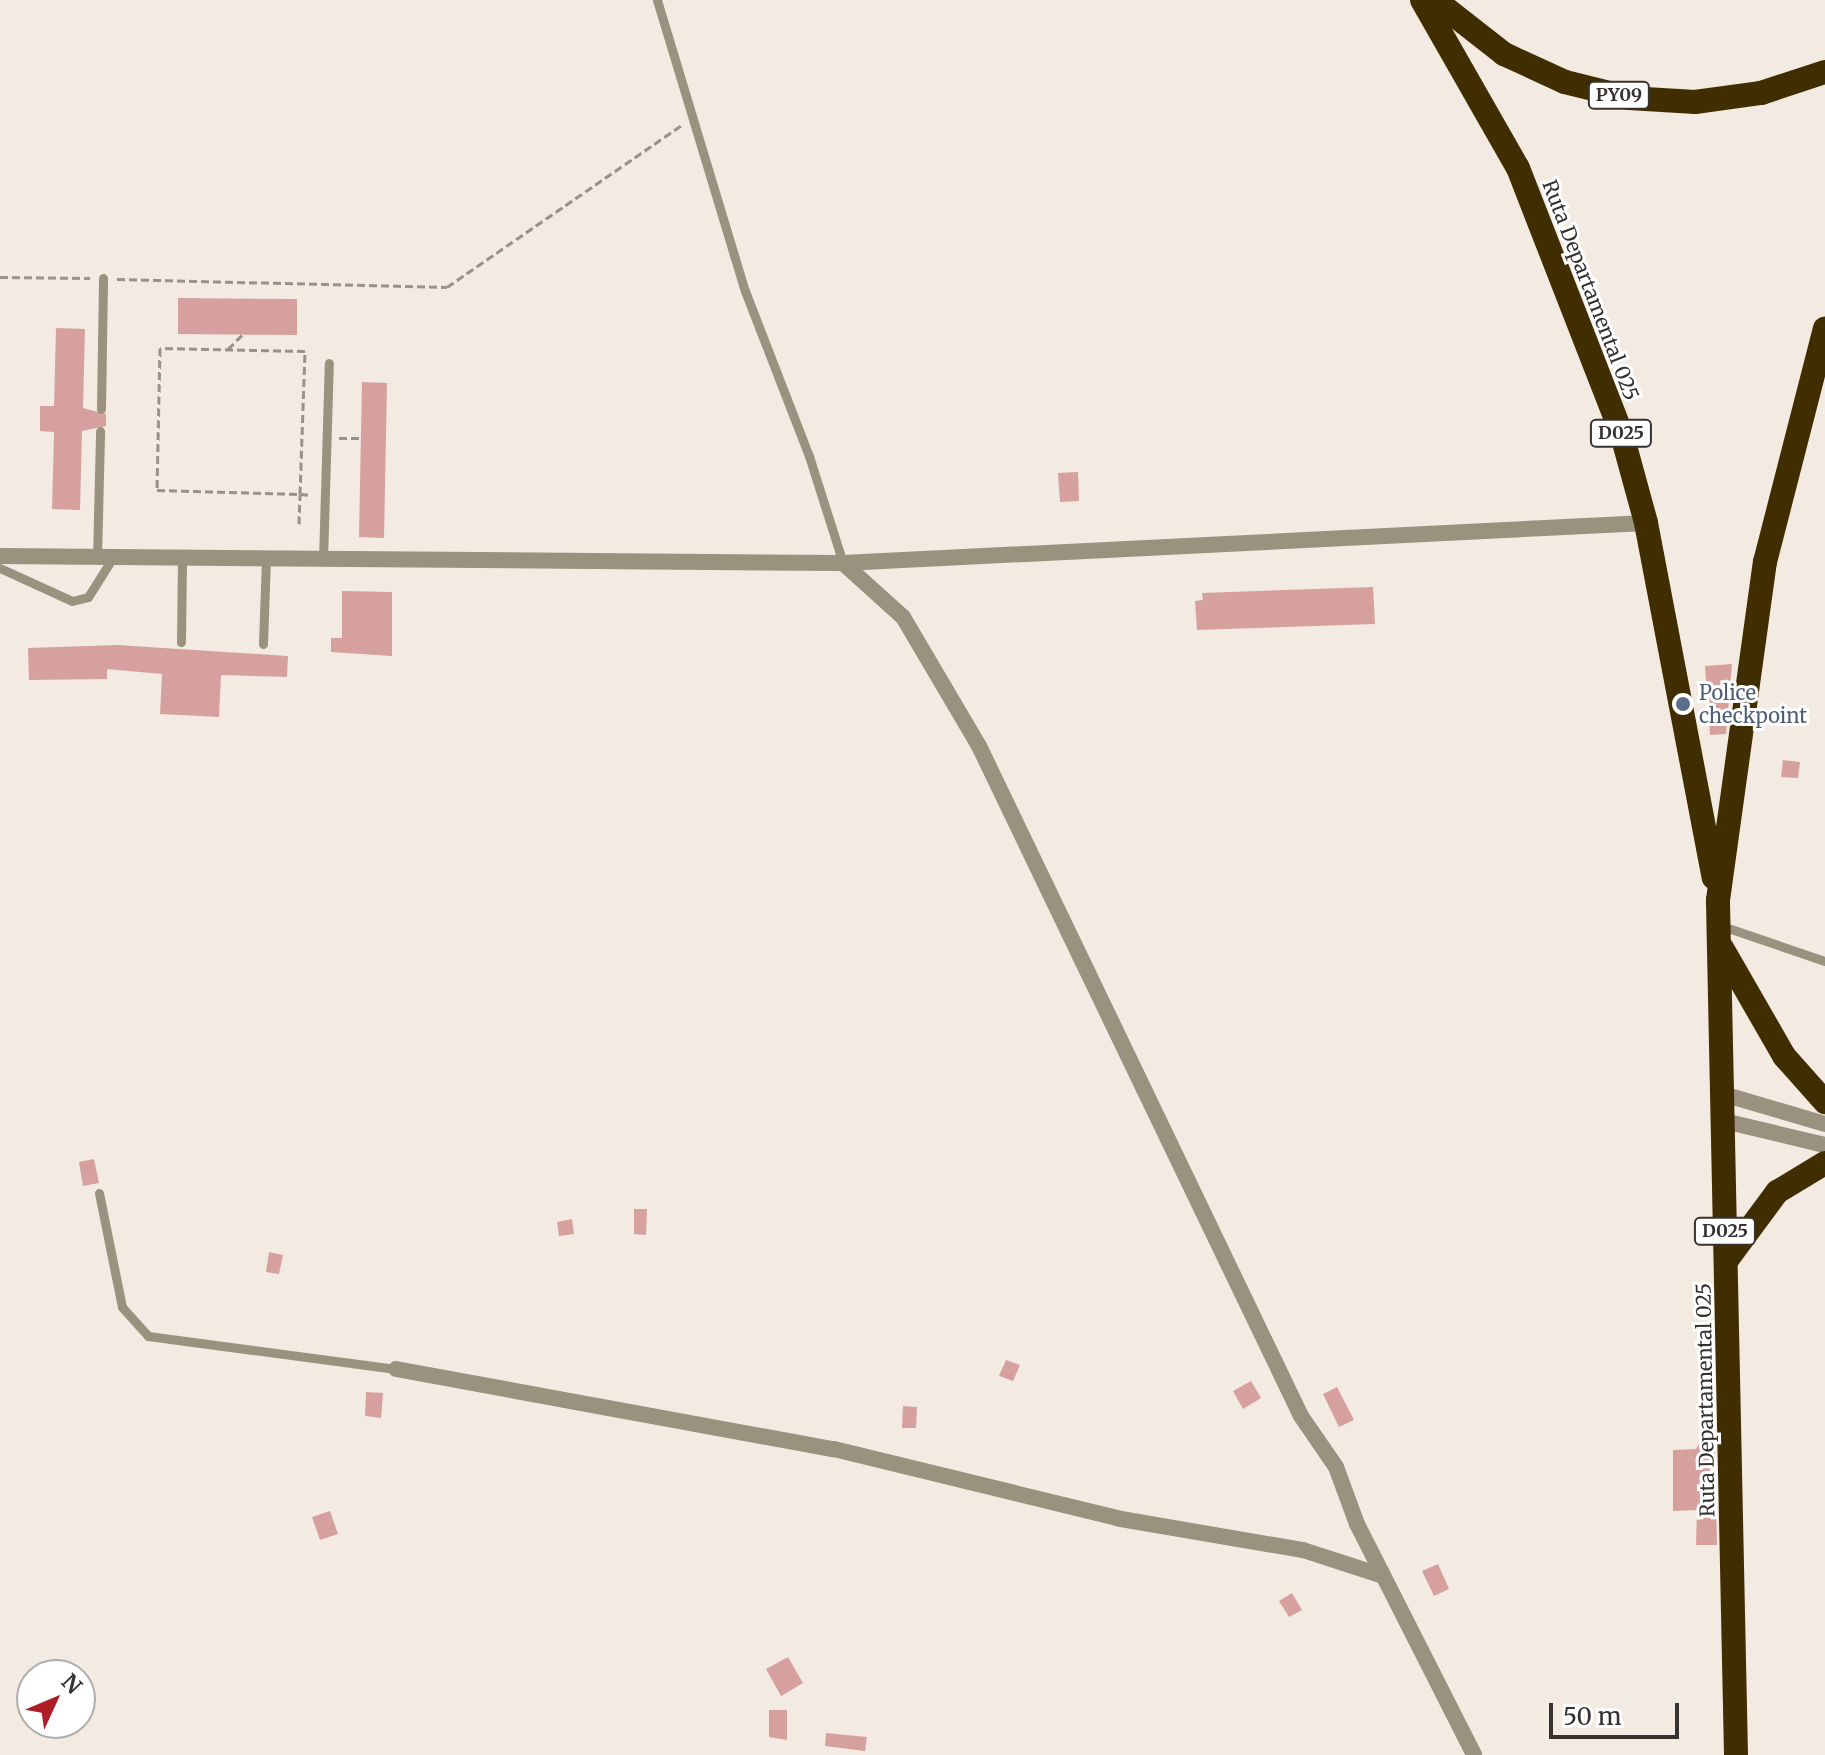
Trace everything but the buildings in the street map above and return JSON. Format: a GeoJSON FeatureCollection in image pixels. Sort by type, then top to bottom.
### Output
{"type":"FeatureCollection","features":[{"type":"Feature","properties":{"kind":"highway","name":"Ruta Departamental 025"},"geometry":{"type":"LineString","coordinates":[[1422,0],[1518,168],[1617,421],[1646,523],[1719,923]]}},
{"type":"Feature","properties":{"kind":"highway","name":"PY09"},"geometry":{"type":"LineString","coordinates":[[1435,0],[1504,54],[1565,82],[1629,98],[1709,100],[1761,93],[1825,72]]}},
{"type":"Feature","properties":{"kind":"highway","name":"Ruta Departamental 025"},"geometry":{"type":"LineString","coordinates":[[1736,1755],[1719,923],[1765,562],[1825,329]]}},
{"type":"Feature","properties":{"kind":"highway"},"geometry":{"type":"LineString","coordinates":[[1719,923],[1784,1056],[1825,1102]]}},
{"type":"Feature","properties":{"kind":"highway"},"geometry":{"type":"LineString","coordinates":[[1726,1261],[1777,1192],[1825,1163]]}},
{"type":"Feature","properties":{"kind":"street"},"geometry":{"type":"LineString","coordinates":[[0,556],[843,563],[1646,523]]}},
{"type":"Feature","properties":{"kind":"street"},"geometry":{"type":"LineString","coordinates":[[843,563],[903,617],[979,746],[1301,1416],[1336,1467],[1383,1576],[1474,1755]]}},
{"type":"Feature","properties":{"kind":"street"},"geometry":{"type":"LineString","coordinates":[[1723,1094],[1825,1124]]}},
{"type":"Feature","properties":{"kind":"street"},"geometry":{"type":"LineString","coordinates":[[1724,1121],[1825,1145]]}},
{"type":"Feature","properties":{"kind":"street"},"geometry":{"type":"LineString","coordinates":[[396,1369],[834,1449],[1121,1519],[1303,1550],[1383,1576]]}},
{"type":"Feature","properties":{"kind":"lane"},"geometry":{"type":"LineString","coordinates":[[657,0],[745,291],[809,456],[843,563]]}},
{"type":"Feature","properties":{"kind":"lane"},"geometry":{"type":"LineString","coordinates":[[101,409],[103,278]]}},
{"type":"Feature","properties":{"kind":"lane"},"geometry":{"type":"LineString","coordinates":[[323,560],[329,363]]}},
{"type":"Feature","properties":{"kind":"lane"},"geometry":{"type":"LineString","coordinates":[[0,568],[72,601],[88,597],[105,558],[100,431]]}},
{"type":"Feature","properties":{"kind":"lane"},"geometry":{"type":"LineString","coordinates":[[181,642],[182,559]]}},
{"type":"Feature","properties":{"kind":"lane"},"geometry":{"type":"LineString","coordinates":[[263,644],[266,560]]}},
{"type":"Feature","properties":{"kind":"lane"},"geometry":{"type":"LineString","coordinates":[[1719,923],[1825,961]]}},
{"type":"Feature","properties":{"kind":"lane"},"geometry":{"type":"LineString","coordinates":[[99,1193],[122,1307],[148,1336],[396,1369]]}},
{"type":"Feature","properties":{"kind":"path"},"geometry":{"type":"LineString","coordinates":[[0,277],[447,287],[692,117]]}},
{"type":"Feature","properties":{"kind":"path"},"geometry":{"type":"LineString","coordinates":[[228,349],[242,335]]}},
{"type":"Feature","properties":{"kind":"path"},"geometry":{"type":"LineString","coordinates":[[299,524],[300,494],[305,351],[160,348],[157,490],[300,494],[325,495]]}},
{"type":"Feature","properties":{"kind":"path"},"geometry":{"type":"LineString","coordinates":[[327,437],[361,438]]}},
{"type":"Feature","properties":{"kind":"place","name":"Police checkpoint"},"geometry":{"type":"Point","coordinates":[1683,704]}}]}
